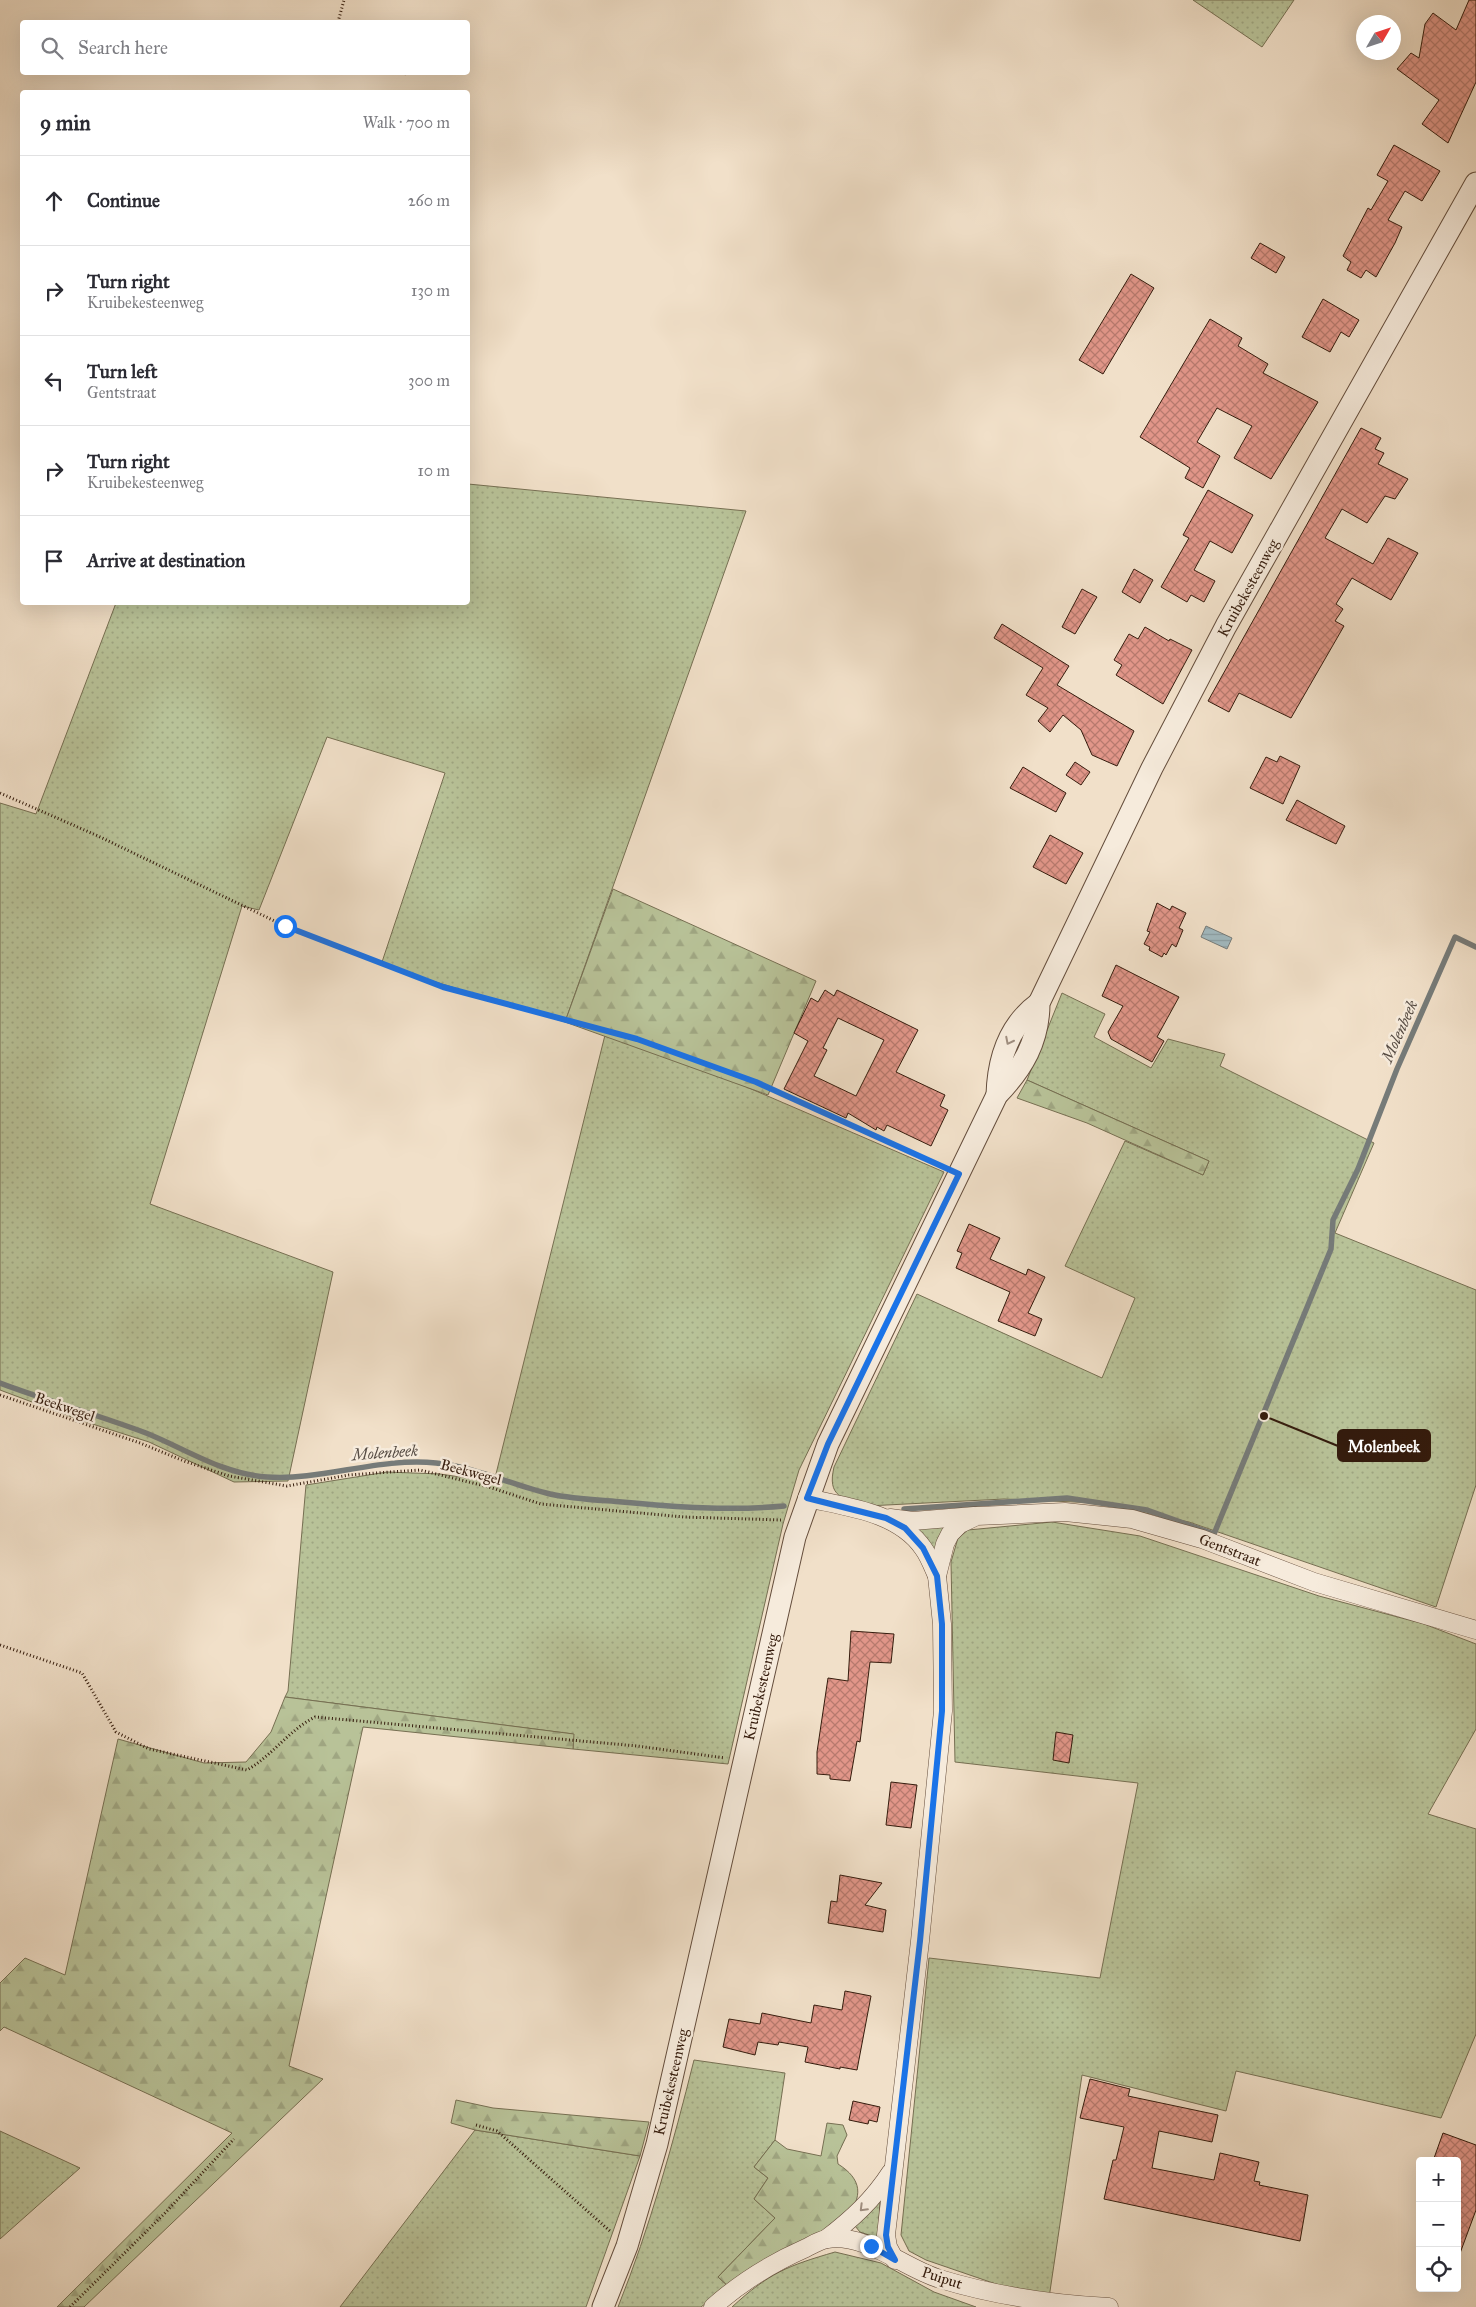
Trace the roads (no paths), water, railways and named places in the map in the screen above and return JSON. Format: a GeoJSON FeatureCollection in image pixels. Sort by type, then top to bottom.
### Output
{"type":"FeatureCollection","features":[{"type":"Feature","properties":{"kind":"street","name":"Kruibekesteenweg"},"geometry":{"type":"LineString","coordinates":[[603,2307],[627,2246],[657,2144],[799,1520],[828,1444],[997,1095],[1000,1058],[1017,1025],[1039,1003],[1152,768],[1226,626],[1476,183]]}},
{"type":"Feature","properties":{"kind":"street","name":"Gentstraat"},"geometry":{"type":"LineString","coordinates":[[807,1498],[886,1518],[913,1520],[1065,1512],[1132,1519],[1202,1539],[1314,1582],[1476,1630]]}},
{"type":"Feature","properties":{"kind":"street","name":"Gentstraat"},"geometry":{"type":"LineString","coordinates":[[895,2260],[888,2247],[886,2235],[892,2170],[920,1941],[942,1711],[942,1624],[937,1576],[945,1544],[950,1534],[960,1524],[977,1516]]}},
{"type":"Feature","properties":{"kind":"street","name":"Gentstraat"},"geometry":{"type":"LineString","coordinates":[[886,1518],[905,1528],[923,1548],[937,1576]]}},
{"type":"Feature","properties":{"kind":"street","name":"Gentstraat"},"geometry":{"type":"LineString","coordinates":[[826,2239],[852,2219],[877,2194],[892,2170]]}},
{"type":"Feature","properties":{"kind":"street"},"geometry":{"type":"LineString","coordinates":[[714,2307],[760,2270],[826,2239],[852,2239],[871,2246],[895,2260]]}},
{"type":"Feature","properties":{"kind":"street","name":"Puiput"},"geometry":{"type":"LineString","coordinates":[[895,2260],[938,2278],[999,2295],[1066,2305],[1109,2307]]}},
{"type":"Feature","properties":{"kind":"water"},"geometry":{"type":"Polygon","coordinates":[[[1206,926],[1232,938],[1227,949],[1201,937],[1206,926]]]}},
{"type":"Feature","properties":{"kind":"waterway","name":"Molenbeek"},"geometry":{"type":"LineString","coordinates":[[904,1509],[1067,1498],[1147,1510],[1214,1534],[1331,1249],[1333,1220],[1358,1169],[1397,1069],[1455,937],[1476,947]]}},
{"type":"Feature","properties":{"kind":"waterway","name":"Molenbeek"},"geometry":{"type":"LineString","coordinates":[[0,1383],[146,1433],[219,1466],[251,1475],[267,1477],[309,1476],[393,1463],[436,1463],[465,1468],[550,1494],[577,1498],[703,1508],[784,1506]]}},
{"type":"Feature","properties":{"kind":"place","name":"Molenbeek"},"geometry":{"type":"Point","coordinates":[1264,1416]}}]}
